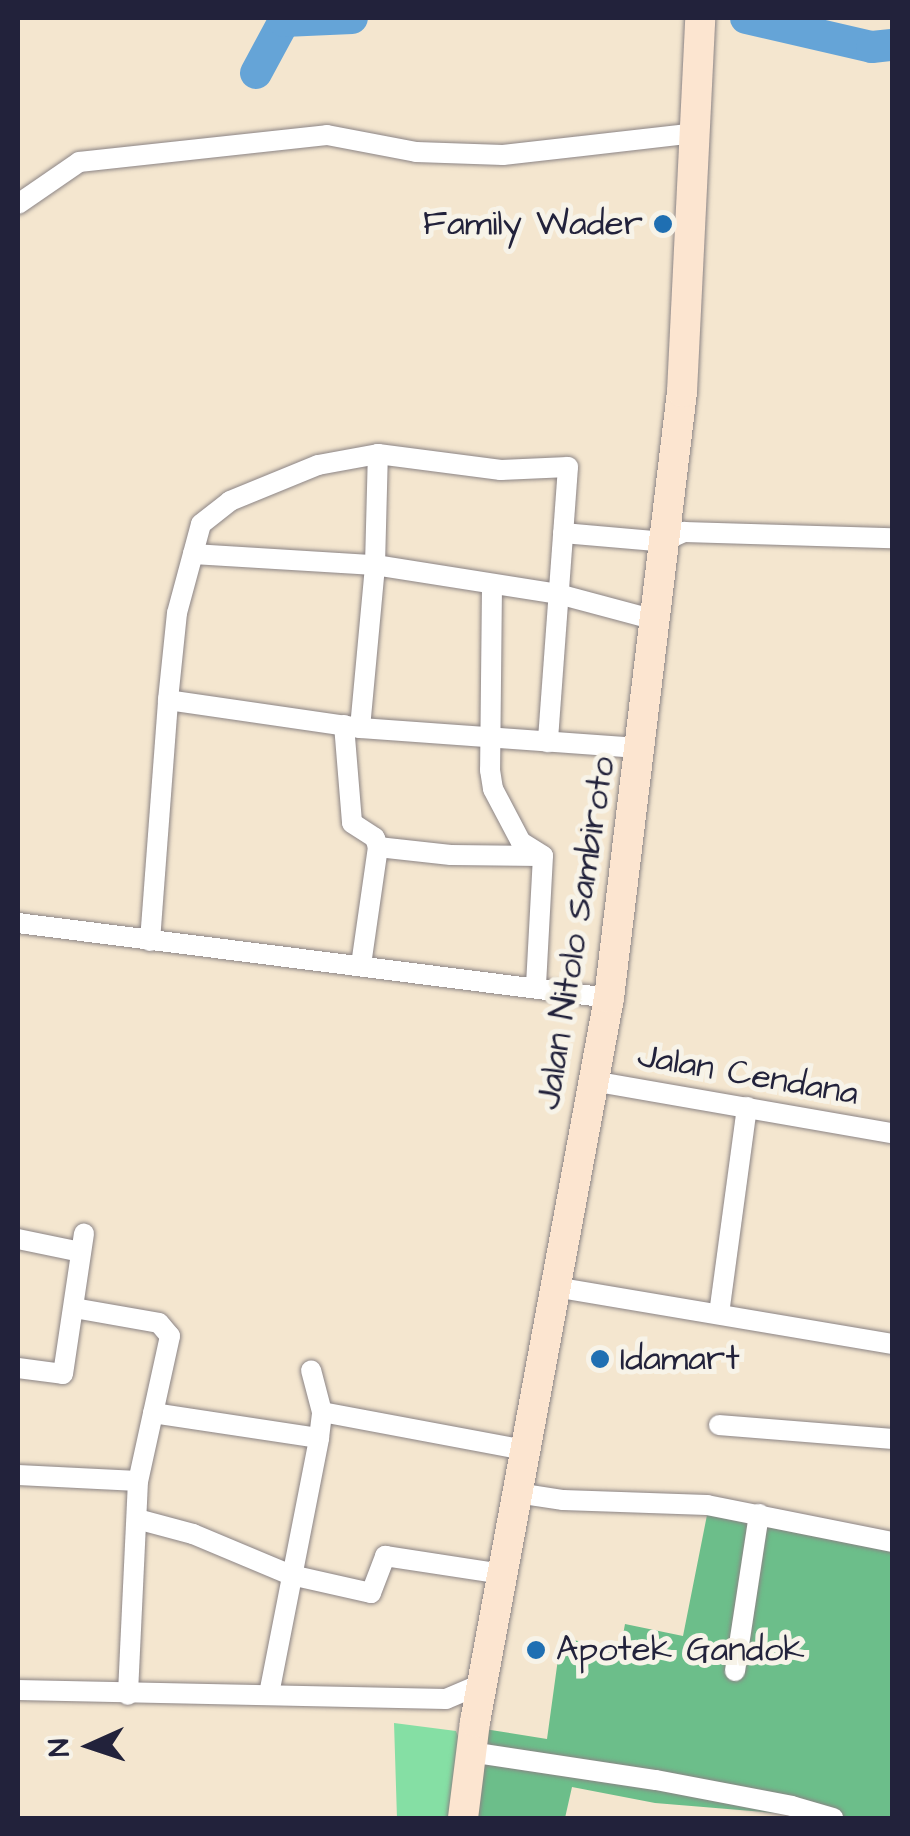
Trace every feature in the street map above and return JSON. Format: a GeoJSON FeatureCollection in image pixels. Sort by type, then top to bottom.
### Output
{"type":"FeatureCollection","features":[{"type":"Feature","properties":{"kind":"street","name":"Jalan Nitolo Sambiroto"},"geometry":{"type":"LineString","coordinates":[[462,1818],[472,1737],[609,998],[656,620],[671,533],[688,288],[700,18]]}},
{"type":"Feature","properties":{"kind":"street"},"geometry":{"type":"LineString","coordinates":[[18,204],[79,162],[327,136],[416,152],[504,155],[696,134]]}},
{"type":"Feature","properties":{"kind":"street"},"geometry":{"type":"LineString","coordinates":[[362,965],[378,846],[375,838],[352,823],[352,726],[375,565],[378,454]]}},
{"type":"Feature","properties":{"kind":"street"},"geometry":{"type":"LineString","coordinates":[[150,941],[177,613],[201,524],[230,500],[318,465],[378,454],[501,470],[568,467],[548,742]]}},
{"type":"Feature","properties":{"kind":"street"},"geometry":{"type":"LineString","coordinates":[[563,533],[892,538]]}},
{"type":"Feature","properties":{"kind":"street"},"geometry":{"type":"LineString","coordinates":[[193,554],[375,565],[558,594],[656,620]]}},
{"type":"Feature","properties":{"kind":"street"},"geometry":{"type":"LineString","coordinates":[[492,586],[488,738],[493,789],[521,842],[543,856]]}},
{"type":"Feature","properties":{"kind":"street"},"geometry":{"type":"LineString","coordinates":[[168,700],[352,726],[642,748]]}},
{"type":"Feature","properties":{"kind":"street"},"geometry":{"type":"LineString","coordinates":[[378,846],[450,855],[543,856]]}},
{"type":"Feature","properties":{"kind":"street"},"geometry":{"type":"LineString","coordinates":[[536,986],[543,856]]}},
{"type":"Feature","properties":{"kind":"street"},"geometry":{"type":"LineString","coordinates":[[18,923],[609,998]]}},
{"type":"Feature","properties":{"kind":"street","name":"Jalan Cendana"},"geometry":{"type":"LineString","coordinates":[[593,1081],[892,1133]]}},
{"type":"Feature","properties":{"kind":"street"},"geometry":{"type":"LineString","coordinates":[[719,1314],[747,1106]]}},
{"type":"Feature","properties":{"kind":"street"},"geometry":{"type":"LineString","coordinates":[[18,1239],[83,1243],[63,1374],[18,1368]]}},
{"type":"Feature","properties":{"kind":"street"},"geometry":{"type":"LineString","coordinates":[[555,1287],[892,1344]]}},
{"type":"Feature","properties":{"kind":"street"},"geometry":{"type":"LineString","coordinates":[[74,1308],[159,1323],[170,1336],[138,1481],[128,1695]]}},
{"type":"Feature","properties":{"kind":"street"},"geometry":{"type":"LineString","coordinates":[[269,1694],[319,1438],[322,1412],[311,1370]]}},
{"type":"Feature","properties":{"kind":"street"},"geometry":{"type":"LineString","coordinates":[[322,1412],[525,1450]]}},
{"type":"Feature","properties":{"kind":"street"},"geometry":{"type":"LineString","coordinates":[[152,1413],[319,1438]]}},
{"type":"Feature","properties":{"kind":"street"},"geometry":{"type":"LineString","coordinates":[[719,1424],[892,1438]]}},
{"type":"Feature","properties":{"kind":"street"},"geometry":{"type":"LineString","coordinates":[[18,1476],[138,1481]]}},
{"type":"Feature","properties":{"kind":"street"},"geometry":{"type":"LineString","coordinates":[[518,1493],[563,1500],[707,1505],[892,1542]]}},
{"type":"Feature","properties":{"kind":"street"},"geometry":{"type":"LineString","coordinates":[[736,1671],[759,1514]]}},
{"type":"Feature","properties":{"kind":"street"},"geometry":{"type":"LineString","coordinates":[[137,1520],[193,1534],[291,1575],[371,1593],[385,1556],[502,1574]]}},
{"type":"Feature","properties":{"kind":"street"},"geometry":{"type":"LineString","coordinates":[[18,1690],[446,1699],[482,1684]]}},
{"type":"Feature","properties":{"kind":"street"},"geometry":{"type":"LineString","coordinates":[[446,1699],[472,1737],[833,1818]]}},
{"type":"Feature","properties":{"kind":"green space"},"geometry":{"type":"Polygon","coordinates":[[[708,1510],[892,1542],[892,1818],[835,1818],[655,1803],[572,1787],[565,1818],[473,1818],[478,1728],[547,1739],[561,1637],[620,1651],[625,1624],[683,1636],[708,1510]]]}},
{"type":"Feature","properties":{"kind":"green space"},"geometry":{"type":"Polygon","coordinates":[[[394,1723],[456,1731],[465,1754],[457,1818],[397,1818],[394,1723]]]}},
{"type":"Feature","properties":{"kind":"waterway"},"geometry":{"type":"LineString","coordinates":[[256,73],[284,21],[352,18]]}},
{"type":"Feature","properties":{"kind":"waterway"},"geometry":{"type":"LineString","coordinates":[[746,18],[872,47],[892,45]]}},
{"type":"Feature","properties":{"kind":"place","name":"Family Wader"},"geometry":{"type":"Point","coordinates":[663,224]}},
{"type":"Feature","properties":{"kind":"place","name":"Idamart"},"geometry":{"type":"Point","coordinates":[600,1359]}},
{"type":"Feature","properties":{"kind":"place","name":"Apotek Gandok"},"geometry":{"type":"Point","coordinates":[536,1650]}}]}
